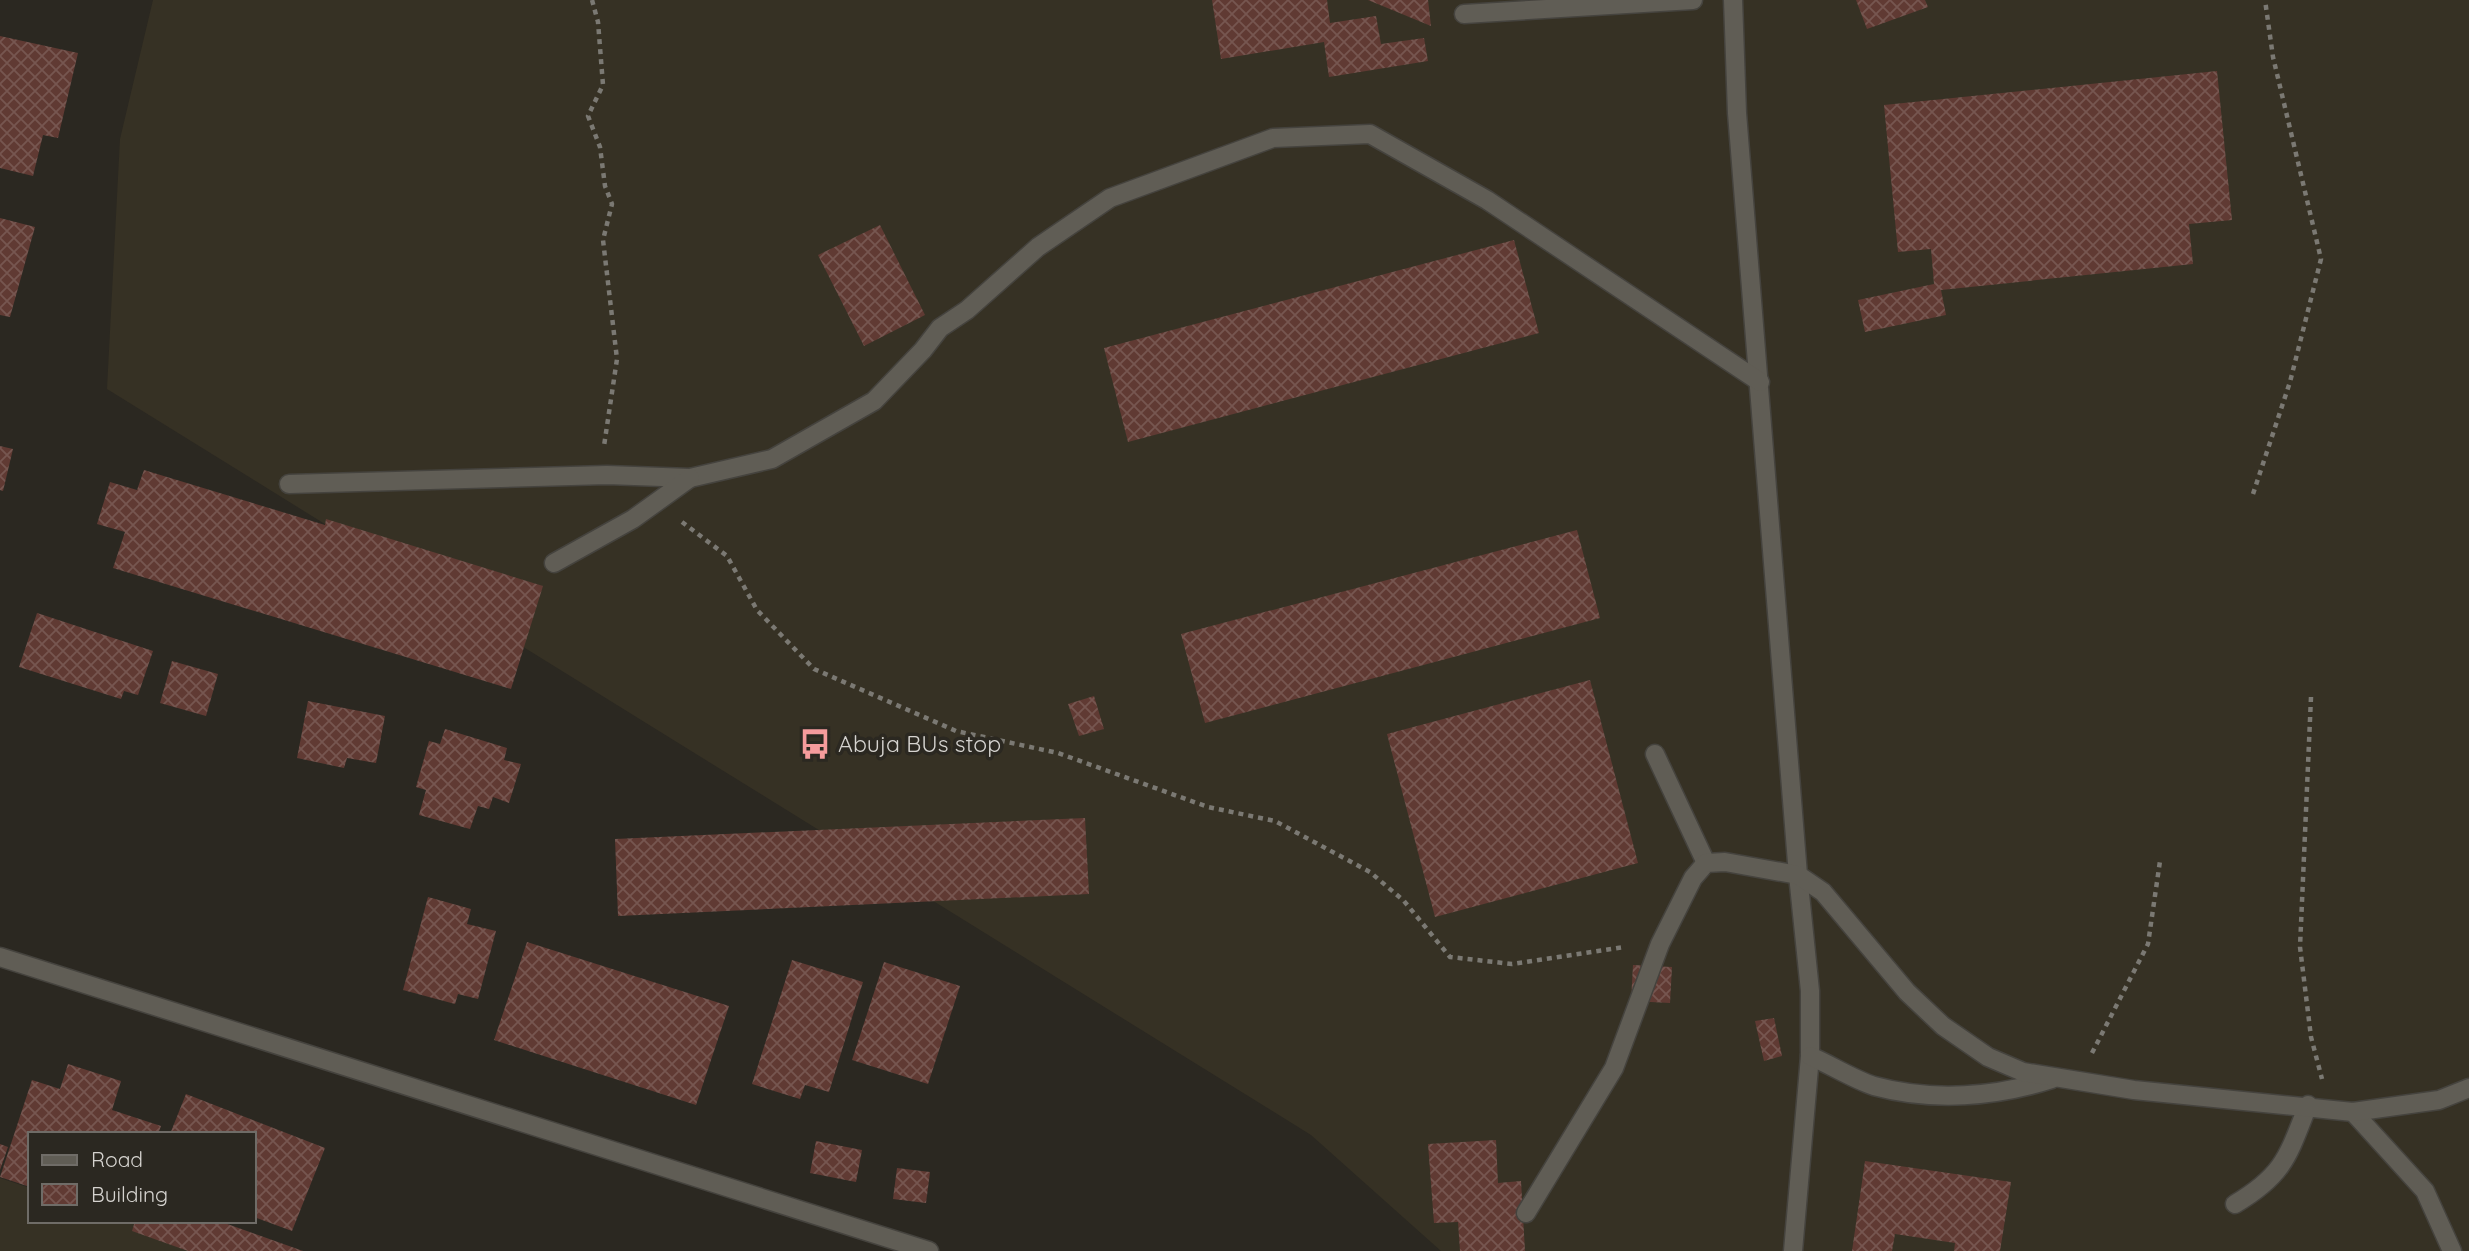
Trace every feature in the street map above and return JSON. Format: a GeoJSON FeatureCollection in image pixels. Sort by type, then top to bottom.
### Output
{"type":"FeatureCollection","features":[{"type":"Feature","properties":{"kind":"street"},"geometry":{"type":"LineString","coordinates":[[1464,14],[1693,0]]}},
{"type":"Feature","properties":{"kind":"street"},"geometry":{"type":"LineString","coordinates":[[1733,0],[1737,113],[1798,875],[1810,991],[1810,1056],[1793,1251]]}},
{"type":"Feature","properties":{"kind":"street"},"geometry":{"type":"LineString","coordinates":[[289,484],[607,475],[690,478],[772,459],[874,401],[923,350],[940,328],[967,310],[1038,247],[1110,198],[1273,138],[1370,134],[1487,200],[1760,382]]}},
{"type":"Feature","properties":{"kind":"street"},"geometry":{"type":"LineString","coordinates":[[554,563],[656,503],[690,478]]}},
{"type":"Feature","properties":{"kind":"street"},"geometry":{"type":"LineString","coordinates":[[1655,754],[1706,863]]}},
{"type":"Feature","properties":{"kind":"street"},"geometry":{"type":"LineString","coordinates":[[1526,1213],[1614,1068],[1660,944],[1693,878],[1706,863],[1725,862],[1798,875],[1823,892],[1906,992],[1943,1026],[1988,1057],[2023,1072],[2134,1090],[2329,1107],[2353,1112],[2439,1100],[2469,1088]]}},
{"type":"Feature","properties":{"kind":"street"},"geometry":{"type":"LineString","coordinates":[[0,957],[929,1251]]}},
{"type":"Feature","properties":{"kind":"street"},"geometry":{"type":"LineString","coordinates":[[1810,1056],[1873,1085],[1931,1095],[2018,1090],[2054,1078]]}},
{"type":"Feature","properties":{"kind":"street"},"geometry":{"type":"LineString","coordinates":[[2235,1204],[2266,1186],[2288,1156],[2308,1105]]}},
{"type":"Feature","properties":{"kind":"street"},"geometry":{"type":"LineString","coordinates":[[2353,1112],[2425,1191],[2452,1251]]}},
{"type":"Feature","properties":{"kind":"path"},"geometry":{"type":"LineString","coordinates":[[592,0],[598,22],[603,85],[587,116],[600,146],[605,186],[612,204],[603,240],[617,359],[603,437],[607,475]]}},
{"type":"Feature","properties":{"kind":"path"},"geometry":{"type":"LineString","coordinates":[[2253,494],[2290,382],[2321,259],[2273,57],[2265,0]]}},
{"type":"Feature","properties":{"kind":"path"},"geometry":{"type":"LineString","coordinates":[[656,503],[727,556],[757,610],[814,670],[956,731],[1058,752],[1208,807],[1275,821],[1370,872],[1404,901],[1450,957],[1512,964],[1660,944]]}},
{"type":"Feature","properties":{"kind":"path"},"geometry":{"type":"LineString","coordinates":[[2311,696],[2300,947],[2311,1037],[2329,1107]]}},
{"type":"Feature","properties":{"kind":"path"},"geometry":{"type":"LineString","coordinates":[[2077,1082],[2148,944],[2160,861]]}},
{"type":"Feature","properties":{"kind":"shaded area"},"geometry":{"type":"Polygon","coordinates":[[[153,0],[2469,0],[2469,1251],[1441,1251],[1311,1135],[107,389],[120,139],[153,0]]]}},
{"type":"Feature","properties":{"kind":"shaded area"},"geometry":{"type":"Polygon","coordinates":[[[0,1178],[28,1187],[28,1223],[135,1223],[218,1251],[0,1251],[0,1178]]]}},
{"type":"Feature","properties":{"kind":"building"},"geometry":{"type":"Polygon","coordinates":[[[1212,0],[1327,0],[1330,23],[1376,16],[1381,44],[1424,38],[1428,61],[1329,77],[1324,42],[1221,59],[1212,0]]]}},
{"type":"Feature","properties":{"kind":"building"},"geometry":{"type":"Polygon","coordinates":[[[1368,0],[1428,0],[1431,26],[1368,0]]]}},
{"type":"Feature","properties":{"kind":"building"},"geometry":{"type":"Polygon","coordinates":[[[1856,0],[1925,0],[1928,7],[1867,29],[1856,0]]]}},
{"type":"Feature","properties":{"kind":"building"},"geometry":{"type":"Polygon","coordinates":[[[0,36],[78,53],[58,138],[43,135],[33,176],[0,168],[0,36]]]}},
{"type":"Feature","properties":{"kind":"building"},"geometry":{"type":"Polygon","coordinates":[[[2217,71],[2232,220],[2189,224],[2193,264],[1941,290],[1946,315],[1865,332],[1858,300],[1934,284],[1931,249],[1898,252],[1884,105],[2217,71]]]}},
{"type":"Feature","properties":{"kind":"building"},"geometry":{"type":"Polygon","coordinates":[[[0,218],[35,227],[10,317],[0,315],[0,218]]]}},
{"type":"Feature","properties":{"kind":"building"},"geometry":{"type":"Polygon","coordinates":[[[880,225],[925,315],[864,346],[818,255],[880,225]]]}},
{"type":"Feature","properties":{"kind":"building"},"geometry":{"type":"Polygon","coordinates":[[[1514,240],[1539,333],[1128,442],[1104,348],[1514,240]]]}},
{"type":"Feature","properties":{"kind":"building"},"geometry":{"type":"Polygon","coordinates":[[[0,446],[13,449],[3,491],[0,490],[0,446]]]}},
{"type":"Feature","properties":{"kind":"building"},"geometry":{"type":"Polygon","coordinates":[[[144,470],[325,525],[326,519],[543,586],[511,689],[113,568],[125,532],[97,524],[110,482],[137,490],[144,470]]]}},
{"type":"Feature","properties":{"kind":"building"},"geometry":{"type":"Polygon","coordinates":[[[1577,530],[1600,618],[1205,723],[1181,634],[1577,530]]]}},
{"type":"Feature","properties":{"kind":"building"},"geometry":{"type":"Polygon","coordinates":[[[37,613],[153,651],[138,695],[124,691],[121,699],[19,667],[37,613]]]}},
{"type":"Feature","properties":{"kind":"building"},"geometry":{"type":"Polygon","coordinates":[[[172,661],[218,674],[206,716],[160,703],[172,661]]]}},
{"type":"Feature","properties":{"kind":"building"},"geometry":{"type":"Polygon","coordinates":[[[1590,680],[1638,863],[1435,917],[1387,734],[1590,680]]]}},
{"type":"Feature","properties":{"kind":"building"},"geometry":{"type":"Polygon","coordinates":[[[1094,696],[1104,729],[1079,736],[1068,704],[1094,696]]]}},
{"type":"Feature","properties":{"kind":"building"},"geometry":{"type":"Polygon","coordinates":[[[308,701],[385,716],[376,763],[347,758],[344,768],[297,758],[308,701]]]}},
{"type":"Feature","properties":{"kind":"building"},"geometry":{"type":"Polygon","coordinates":[[[445,729],[507,748],[504,760],[521,764],[509,803],[493,797],[489,809],[478,806],[470,829],[419,815],[426,790],[416,787],[429,741],[440,744],[445,729]]]}},
{"type":"Feature","properties":{"kind":"building"},"geometry":{"type":"Polygon","coordinates":[[[1085,818],[1089,894],[618,916],[615,839],[1085,818]]]}},
{"type":"Feature","properties":{"kind":"building"},"geometry":{"type":"Polygon","coordinates":[[[428,897],[471,909],[467,924],[496,931],[478,999],[458,994],[455,1004],[403,990],[428,897]]]}},
{"type":"Feature","properties":{"kind":"building"},"geometry":{"type":"Polygon","coordinates":[[[527,942],[729,1006],[696,1105],[494,1040],[527,942]]]}},
{"type":"Feature","properties":{"kind":"building"},"geometry":{"type":"Polygon","coordinates":[[[792,960],[863,982],[829,1092],[805,1085],[800,1099],[752,1084],[792,960]]]}},
{"type":"Feature","properties":{"kind":"building"},"geometry":{"type":"Polygon","coordinates":[[[884,962],[960,986],[928,1084],[852,1060],[884,962]]]}},
{"type":"Feature","properties":{"kind":"building"},"geometry":{"type":"Polygon","coordinates":[[[1633,965],[1672,967],[1670,1003],[1631,1001],[1633,965]]]}},
{"type":"Feature","properties":{"kind":"building"},"geometry":{"type":"Polygon","coordinates":[[[1774,1018],[1782,1056],[1764,1061],[1755,1021],[1774,1018]]]}},
{"type":"Feature","properties":{"kind":"building"},"geometry":{"type":"Polygon","coordinates":[[[68,1064],[121,1081],[112,1110],[161,1126],[159,1132],[28,1132],[28,1186],[0,1177],[32,1080],[60,1089],[68,1064]]]}},
{"type":"Feature","properties":{"kind":"building"},"geometry":{"type":"Polygon","coordinates":[[[186,1094],[325,1148],[292,1231],[256,1218],[256,1132],[171,1132],[186,1094]]]}},
{"type":"Feature","properties":{"kind":"building"},"geometry":{"type":"Polygon","coordinates":[[[1496,1140],[1498,1183],[1521,1181],[1525,1251],[1460,1251],[1458,1222],[1434,1223],[1428,1144],[1496,1140]]]}},
{"type":"Feature","properties":{"kind":"building"},"geometry":{"type":"Polygon","coordinates":[[[816,1141],[862,1150],[856,1182],[810,1173],[816,1141]]]}},
{"type":"Feature","properties":{"kind":"building"},"geometry":{"type":"Polygon","coordinates":[[[0,1144],[8,1147],[0,1170],[0,1144]]]}},
{"type":"Feature","properties":{"kind":"building"},"geometry":{"type":"Polygon","coordinates":[[[1865,1161],[2011,1182],[2000,1251],[1954,1251],[1955,1243],[1895,1234],[1892,1251],[1852,1251],[1865,1161]]]}},
{"type":"Feature","properties":{"kind":"building"},"geometry":{"type":"Polygon","coordinates":[[[897,1168],[930,1172],[926,1203],[893,1199],[897,1168]]]}},
{"type":"Feature","properties":{"kind":"building"},"geometry":{"type":"Polygon","coordinates":[[[134,1223],[225,1223],[303,1251],[188,1251],[132,1231],[134,1223]]]}},
{"type":"Feature","properties":{"kind":"place","name":"Abuja BUs stop"},"geometry":{"type":"Point","coordinates":[815,744]}}]}
